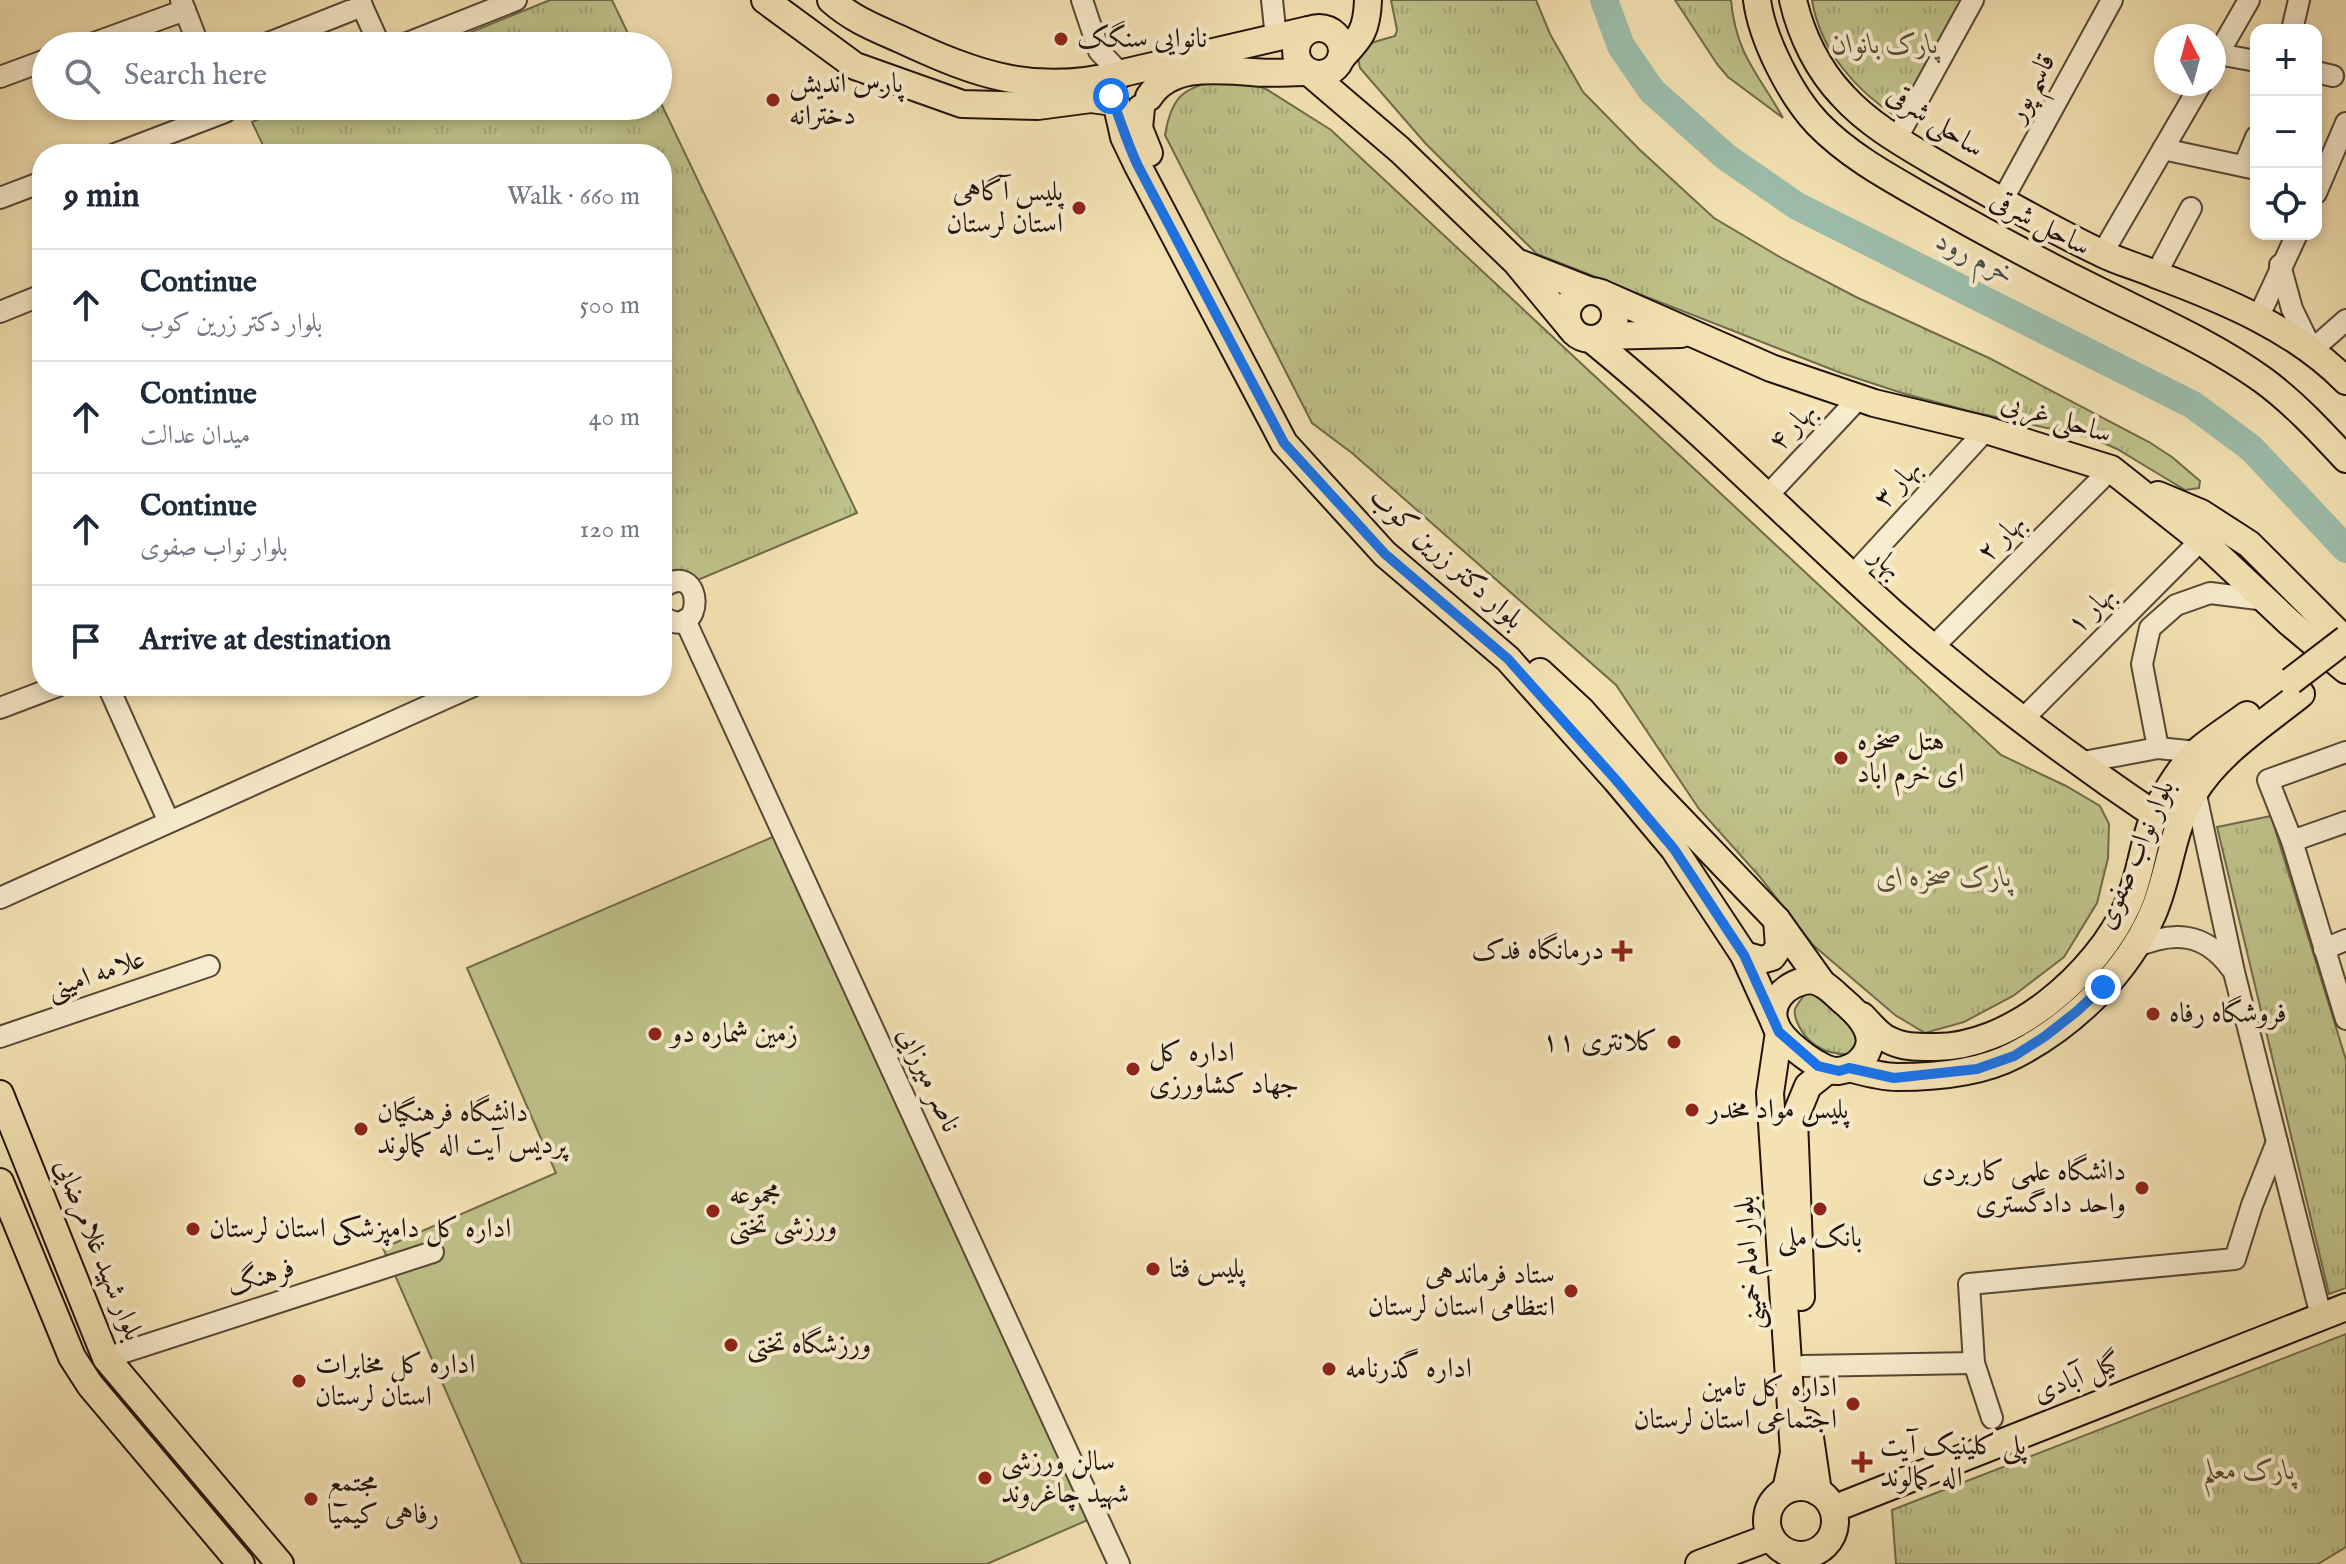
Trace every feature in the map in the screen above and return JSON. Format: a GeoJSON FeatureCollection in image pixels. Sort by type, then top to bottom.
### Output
{"type":"FeatureCollection","features":[{"type":"Feature","properties":{"kind":"main road"},"geometry":{"type":"LineString","coordinates":[[765,0],[855,66],[962,104],[1038,106],[1091,99],[1130,103],[1150,91],[1146,79],[1140,74],[1124,73],[1112,83],[1130,103]]}},
{"type":"Feature","properties":{"kind":"main road"},"geometry":{"type":"LineString","coordinates":[[831,0],[848,16],[957,65],[993,77],[1029,82],[1096,80],[1312,29],[1348,15],[1354,7],[1354,0]]}},
{"type":"Feature","properties":{"kind":"main road"},"geometry":{"type":"LineString","coordinates":[[1130,103],[1165,80],[1194,71],[1224,69],[1326,74],[1362,36],[1367,22],[1368,0]]}},
{"type":"Feature","properties":{"kind":"main road","name":"ساحل شرقی"},"geometry":{"type":"LineString","coordinates":[[1757,0],[1772,47],[1790,86],[1816,122],[1843,146],[1890,178],[1987,233],[2209,347],[2262,379],[2295,407],[2346,459]]}},
{"type":"Feature","properties":{"kind":"main road","name":"ساحلی شرقی"},"geometry":{"type":"LineString","coordinates":[[1793,0],[1806,39],[1823,71],[1865,117],[2002,201],[2102,254],[2258,318],[2312,350],[2346,381]]}},
{"type":"Feature","properties":{"kind":"main road"},"geometry":{"type":"LineString","coordinates":[[1312,29],[1324,29],[1337,37],[1342,50],[1340,62],[1400,150],[1299,63],[1295,49],[1297,41],[1312,29]]}},
{"type":"Feature","properties":{"kind":"main road","name":"بلوار دکتر زرین کوب"},"geometry":{"type":"LineString","coordinates":[[1130,103],[1145,144],[1292,432],[1416,562],[1581,710],[1652,790],[1777,920],[1822,983]]}},
{"type":"Feature","properties":{"kind":"main road","name":"بلوار دکتر زرین کوب"},"geometry":{"type":"LineString","coordinates":[[1130,103],[1124,137],[1284,443],[1385,554],[1508,659],[1674,849],[1744,955],[1779,1031]]}},
{"type":"Feature","properties":{"kind":"main road","name":"بهار"},"geometry":{"type":"LineString","coordinates":[[1400,150],[1588,334],[1768,495],[1852,576],[1933,647],[2078,763],[2155,815]]}},
{"type":"Feature","properties":{"kind":"main road","name":"ساحلی غربی"},"geometry":{"type":"LineString","coordinates":[[1516,262],[1597,292],[1771,368],[1859,398],[1986,430],[2111,469],[2201,540],[2346,670]]}},
{"type":"Feature","properties":{"kind":"main road"},"geometry":{"type":"LineString","coordinates":[[2144,313],[2161,315],[2175,312],[2183,305],[2184,295],[2160,276]]}},
{"type":"Feature","properties":{"kind":"main road"},"geometry":{"type":"LineString","coordinates":[[1588,334],[1612,327],[1615,315],[1612,303],[1597,292],[1579,294],[1570,303],[1566,315],[1588,334],[1689,334]]}},
{"type":"Feature","properties":{"kind":"main road"},"geometry":{"type":"LineString","coordinates":[[2209,347],[2189,327],[2188,318],[2192,308],[2205,302],[2224,302]]}},
{"type":"Feature","properties":{"kind":"main road"},"geometry":{"type":"LineString","coordinates":[[1638,378],[1633,362],[1637,350],[1645,341],[1661,334]]}},
{"type":"Feature","properties":{"kind":"main road"},"geometry":{"type":"LineString","coordinates":[[2133,485],[2201,513],[2249,544],[2346,640],[2296,687]]}},
{"type":"Feature","properties":{"kind":"main road"},"geometry":{"type":"LineString","coordinates":[[2296,687],[2346,660]]}},
{"type":"Feature","properties":{"kind":"main road","name":"بلوار نواب صفوی"},"geometry":{"type":"LineString","coordinates":[[1862,1016],[1888,1040],[1911,1047],[1940,1048],[1967,1044],[1997,1034],[2059,993],[2083,972],[2112,935],[2129,903],[2155,815],[2162,800],[2197,752],[2296,687]]}},
{"type":"Feature","properties":{"kind":"main road","name":"بلوار نواب صفوی"},"geometry":{"type":"LineString","coordinates":[[1838,1069],[1894,1078],[1977,1069],[2014,1056],[2076,1012],[2103,987],[2133,948],[2153,913],[2185,809],[2195,790],[2210,771],[2296,687]]}},
{"type":"Feature","properties":{"kind":"main road"},"geometry":{"type":"LineString","coordinates":[[1744,955],[1761,960],[1772,957],[1779,947],[1777,920]]}},
{"type":"Feature","properties":{"kind":"main road"},"geometry":{"type":"LineString","coordinates":[[1801,981],[1822,983],[1862,1016],[1867,1025],[1868,1046],[1858,1063],[1838,1069],[1818,1066],[1779,1031],[1774,1011],[1782,992],[1791,984],[1801,981]]}},
{"type":"Feature","properties":{"kind":"main road","name":"بلوار امام خمینی"},"geometry":{"type":"LineString","coordinates":[[1779,1031],[1770,1093],[1794,1453],[1786,1490]]}},
{"type":"Feature","properties":{"kind":"main road","name":"بلوار امام خمینی"},"geometry":{"type":"LineString","coordinates":[[1826,1500],[1811,1454],[1803,1366],[1794,1120],[1808,1086],[1838,1069]]}},
{"type":"Feature","properties":{"kind":"main road","name":"بلوار شهید غلامرضایی"},"geometry":{"type":"LineString","coordinates":[[0,1094],[106,1358],[280,1564]]}},
{"type":"Feature","properties":{"kind":"main road"},"geometry":{"type":"LineString","coordinates":[[40,1194],[5,1194],[72,1357],[90,1385],[241,1564]]}},
{"type":"Feature","properties":{"kind":"main road","name":"گیل آبادی"},"geometry":{"type":"LineString","coordinates":[[1826,1500],[2346,1307]]}},
{"type":"Feature","properties":{"kind":"main road"},"geometry":{"type":"LineString","coordinates":[[1808,1488],[1826,1500],[1835,1520],[1828,1541],[1820,1549],[1799,1559],[1778,1546],[1771,1537],[1767,1516],[1777,1496],[1786,1490],[1808,1488]]}},
{"type":"Feature","properties":{"kind":"main road"},"geometry":{"type":"LineString","coordinates":[[1699,1564],[1771,1537]]}},
{"type":"Feature","properties":{"kind":"street"},"geometry":{"type":"LineString","coordinates":[[435,32],[516,0]]}},
{"type":"Feature","properties":{"kind":"street"},"geometry":{"type":"LineString","coordinates":[[1082,0],[1099,51],[1124,73]]}},
{"type":"Feature","properties":{"kind":"street"},"geometry":{"type":"LineString","coordinates":[[1272,0],[1276,38]]}},
{"type":"Feature","properties":{"kind":"street"},"geometry":{"type":"LineString","coordinates":[[1897,138],[1973,0]]}},
{"type":"Feature","properties":{"kind":"street","name":"قاسم پور"},"geometry":{"type":"LineString","coordinates":[[2002,201],[2112,0]]}},
{"type":"Feature","properties":{"kind":"street"},"geometry":{"type":"LineString","coordinates":[[2226,40],[2249,0]]}},
{"type":"Feature","properties":{"kind":"street"},"geometry":{"type":"LineString","coordinates":[[2293,24],[2299,0]]}},
{"type":"Feature","properties":{"kind":"street"},"geometry":{"type":"LineString","coordinates":[[294,32],[361,3],[374,32]]}},
{"type":"Feature","properties":{"kind":"street"},"geometry":{"type":"LineString","coordinates":[[119,32],[183,5],[194,32]]}},
{"type":"Feature","properties":{"kind":"street"},"geometry":{"type":"LineString","coordinates":[[2226,58],[2250,60]]}},
{"type":"Feature","properties":{"kind":"street"},"geometry":{"type":"LineString","coordinates":[[0,77],[32,65]]}},
{"type":"Feature","properties":{"kind":"street"},"geometry":{"type":"LineString","coordinates":[[2102,254],[2194,96]]}},
{"type":"Feature","properties":{"kind":"street"},"geometry":{"type":"LineString","coordinates":[[141,144],[204,120]]}},
{"type":"Feature","properties":{"kind":"street"},"geometry":{"type":"LineString","coordinates":[[2322,179],[2346,123]]}},
{"type":"Feature","properties":{"kind":"street"},"geometry":{"type":"LineString","coordinates":[[2163,149],[2250,168]]}},
{"type":"Feature","properties":{"kind":"street"},"geometry":{"type":"LineString","coordinates":[[0,198],[32,186]]}},
{"type":"Feature","properties":{"kind":"street"},"geometry":{"type":"LineString","coordinates":[[2160,276],[2191,208]]}},
{"type":"Feature","properties":{"kind":"street"},"geometry":{"type":"LineString","coordinates":[[2258,318],[2294,240]]}},
{"type":"Feature","properties":{"kind":"street"},"geometry":{"type":"LineString","coordinates":[[2280,265],[2292,309],[2312,350],[2346,320]]}},
{"type":"Feature","properties":{"kind":"street"},"geometry":{"type":"LineString","coordinates":[[0,312],[32,299]]}},
{"type":"Feature","properties":{"kind":"street","name":"بهار ۴"},"geometry":{"type":"LineString","coordinates":[[1768,495],[1859,398]]}},
{"type":"Feature","properties":{"kind":"street","name":"بهار ۳"},"geometry":{"type":"LineString","coordinates":[[1852,576],[1986,430]]}},
{"type":"Feature","properties":{"kind":"street","name":"بهار ۲"},"geometry":{"type":"LineString","coordinates":[[1933,647],[2111,469]]}},
{"type":"Feature","properties":{"kind":"street","name":"بهار ۱"},"geometry":{"type":"LineString","coordinates":[[2023,719],[2201,540]]}},
{"type":"Feature","properties":{"kind":"street"},"geometry":{"type":"LineString","coordinates":[[672,584],[684,583],[694,591],[697,604],[695,611],[685,620],[672,621]]}},
{"type":"Feature","properties":{"kind":"street"},"geometry":{"type":"LineString","coordinates":[[2158,748],[2142,664],[2150,628],[2176,605],[2210,593],[2266,600]]}},
{"type":"Feature","properties":{"kind":"street","name":"ناصر میرزایی"},"geometry":{"type":"LineString","coordinates":[[685,620],[1119,1564]]}},
{"type":"Feature","properties":{"kind":"street"},"geometry":{"type":"LineString","coordinates":[[0,708],[32,696]]}},
{"type":"Feature","properties":{"kind":"street"},"geometry":{"type":"LineString","coordinates":[[112,696],[169,822]]}},
{"type":"Feature","properties":{"kind":"street"},"geometry":{"type":"LineString","coordinates":[[0,898],[451,696]]}},
{"type":"Feature","properties":{"kind":"street"},"geometry":{"type":"LineString","coordinates":[[2078,763],[2158,748],[2197,752]]}},
{"type":"Feature","properties":{"kind":"street"},"geometry":{"type":"LineString","coordinates":[[2346,752],[2268,780],[2292,841],[2346,1019]]}},
{"type":"Feature","properties":{"kind":"street"},"geometry":{"type":"LineString","coordinates":[[2195,790],[2234,972],[2321,1316]]}},
{"type":"Feature","properties":{"kind":"street"},"geometry":{"type":"LineString","coordinates":[[2292,841],[2346,822]]}},
{"type":"Feature","properties":{"kind":"street"},"geometry":{"type":"LineString","coordinates":[[2133,948],[2151,940],[2174,936],[2192,938],[2219,950],[2234,972]]}},
{"type":"Feature","properties":{"kind":"street"},"geometry":{"type":"LineString","coordinates":[[2324,949],[2346,940]]}},
{"type":"Feature","properties":{"kind":"street","name":"علامه امینی"},"geometry":{"type":"LineString","coordinates":[[0,1037],[209,966]]}},
{"type":"Feature","properties":{"kind":"street"},"geometry":{"type":"LineString","coordinates":[[1992,1418],[1974,1363],[1969,1284],[2235,1259],[2277,1142]]}},
{"type":"Feature","properties":{"kind":"street","name":"فرهنگ"},"geometry":{"type":"LineString","coordinates":[[106,1358],[433,1252]]}},
{"type":"Feature","properties":{"kind":"street"},"geometry":{"type":"LineString","coordinates":[[1803,1366],[1974,1363]]}},
{"type":"Feature","properties":{"kind":"green space"},"geometry":{"type":"Polygon","coordinates":[[[550,0],[612,0],[627,32],[471,32],[550,0]]]}},
{"type":"Feature","properties":{"kind":"green space"},"geometry":{"type":"Polygon","coordinates":[[[1391,0],[1536,0],[1550,34],[1583,92],[1714,218],[1856,297],[1989,358],[2149,442],[2200,481],[2199,488],[2185,490],[2093,438],[1973,412],[1841,373],[1537,254],[1426,144],[1360,68],[1357,53],[1364,45],[1395,36],[1397,30],[1391,0]]]}},
{"type":"Feature","properties":{"kind":"green space"},"geometry":{"type":"Polygon","coordinates":[[[1675,0],[1731,0],[1743,50],[1783,118],[1728,77],[1675,0]]]}},
{"type":"Feature","properties":{"kind":"green space","name":"پارک بانوان"},"geometry":{"type":"Polygon","coordinates":[[[1812,0],[1965,0],[1897,117],[1868,95],[1842,68],[1823,36],[1812,0]]]}},
{"type":"Feature","properties":{"kind":"green space","name":"پارک صخره ای"},"geometry":{"type":"Polygon","coordinates":[[[1230,76],[1266,89],[1331,130],[2001,755],[2100,806],[2109,824],[2108,858],[2097,903],[2064,957],[2013,996],[1964,1022],[1925,1033],[1895,1015],[1813,945],[1760,877],[1699,809],[1616,685],[1352,453],[1312,423],[1165,135],[1178,99],[1193,88],[1230,76]]]}},
{"type":"Feature","properties":{"kind":"green space"},"geometry":{"type":"Polygon","coordinates":[[[669,120],[857,513],[672,591],[672,144],[262,144],[252,122],[669,120]]]}},
{"type":"Feature","properties":{"kind":"green space"},"geometry":{"type":"Polygon","coordinates":[[[2271,816],[2346,1060],[2346,1288],[2329,1294],[2217,827],[2271,816]]]}},
{"type":"Feature","properties":{"kind":"green space","name":"مجموعه ورزشی تختی"},"geometry":{"type":"Polygon","coordinates":[[[789,830],[1090,1519],[987,1564],[522,1564],[383,1248],[556,1173],[467,968],[789,830]]]}},
{"type":"Feature","properties":{"kind":"green space"},"geometry":{"type":"Polygon","coordinates":[[[1818,991],[1861,1034],[1856,1054],[1829,1052],[1814,1044],[1802,1031],[1795,1017],[1795,1009],[1806,993],[1818,991]]]}},
{"type":"Feature","properties":{"kind":"green space","name":"پارک معلم"},"geometry":{"type":"Polygon","coordinates":[[[2346,1334],[2346,1547],[2318,1564],[1896,1564],[1892,1510],[2346,1334]]]}},
{"type":"Feature","properties":{"kind":"waterway","name":"خرم رود"},"geometry":{"type":"LineString","coordinates":[[1604,0],[1621,46],[1652,91],[1726,157],[1797,206],[2193,405],[2251,448],[2346,549]]}},
{"type":"Feature","properties":{"kind":"place","name":"نانوایی سنگک"},"geometry":{"type":"Point","coordinates":[1061,39]}},
{"type":"Feature","properties":{"kind":"place","name":"پارس اندیش دخترانه"},"geometry":{"type":"Point","coordinates":[773,100]}},
{"type":"Feature","properties":{"kind":"place","name":"پلیس آگاهی استان لرستان"},"geometry":{"type":"Point","coordinates":[1079,208]}},
{"type":"Feature","properties":{"kind":"place","name":"هتل صخره ای خرم اباد"},"geometry":{"type":"Point","coordinates":[1841,758]}},
{"type":"Feature","properties":{"kind":"place","name":"درمانگاه فدک"},"geometry":{"type":"Point","coordinates":[1622,951]}},
{"type":"Feature","properties":{"kind":"place","name":"فروشگاه رفاه"},"geometry":{"type":"Point","coordinates":[2153,1014]}},
{"type":"Feature","properties":{"kind":"place","name":"زمین شماره دو"},"geometry":{"type":"Point","coordinates":[655,1034]}},
{"type":"Feature","properties":{"kind":"place","name":"کلانتری ۱۱"},"geometry":{"type":"Point","coordinates":[1674,1042]}},
{"type":"Feature","properties":{"kind":"place","name":"اداره کل جهاد کشاورزی"},"geometry":{"type":"Point","coordinates":[1133,1069]}},
{"type":"Feature","properties":{"kind":"place","name":"پلیس مواد مخدر"},"geometry":{"type":"Point","coordinates":[1692,1110]}},
{"type":"Feature","properties":{"kind":"place","name":"دانشگاه فرهنگیان پردیس آیت اله کمالوند"},"geometry":{"type":"Point","coordinates":[361,1129]}},
{"type":"Feature","properties":{"kind":"place","name":"دانشگاه علمی کاربردی واحد دادگستری"},"geometry":{"type":"Point","coordinates":[2142,1188]}},
{"type":"Feature","properties":{"kind":"place","name":"بانک ملی"},"geometry":{"type":"Point","coordinates":[1820,1209]}},
{"type":"Feature","properties":{"kind":"place","name":"مجموعه ورزشی تختی"},"geometry":{"type":"Point","coordinates":[713,1211]}},
{"type":"Feature","properties":{"kind":"place","name":"اداره کل دامپزشکی استان لرستان"},"geometry":{"type":"Point","coordinates":[193,1229]}},
{"type":"Feature","properties":{"kind":"place","name":"پلیس فتا"},"geometry":{"type":"Point","coordinates":[1153,1269]}},
{"type":"Feature","properties":{"kind":"place","name":"ستاد فرماندهی انتظامی استان لرستان"},"geometry":{"type":"Point","coordinates":[1571,1291]}},
{"type":"Feature","properties":{"kind":"place","name":"ورزشگاه تختی"},"geometry":{"type":"Point","coordinates":[731,1345]}},
{"type":"Feature","properties":{"kind":"place","name":"اداره گذرنامه"},"geometry":{"type":"Point","coordinates":[1329,1369]}},
{"type":"Feature","properties":{"kind":"place","name":"اداره کل مخابرات استان لرستان"},"geometry":{"type":"Point","coordinates":[299,1381]}},
{"type":"Feature","properties":{"kind":"place","name":"اداره کل تامین اجتماعی استان لرستان"},"geometry":{"type":"Point","coordinates":[1853,1404]}},
{"type":"Feature","properties":{"kind":"place","name":"پلی کلینیک آیت اله کمالوند"},"geometry":{"type":"Point","coordinates":[1862,1462]}},
{"type":"Feature","properties":{"kind":"place","name":"سالن ورزشی شهید چاغروند"},"geometry":{"type":"Point","coordinates":[985,1478]}},
{"type":"Feature","properties":{"kind":"place","name":"مجتمع رفاهی کیمیا"},"geometry":{"type":"Point","coordinates":[311,1499]}},
{"type":"Feature","properties":{"kind":"route"},"geometry":{"type":"LineString","coordinates":[[1111,96],[1117,106],[1124,137],[1138,166],[1284,443],[1385,554],[1508,659],[1674,849],[1744,955],[1779,1032],[1818,1066],[1828,1070],[1849,1068],[1894,1078],[1977,1069],[2014,1056],[2044,1037],[2103,987]]}}]}
